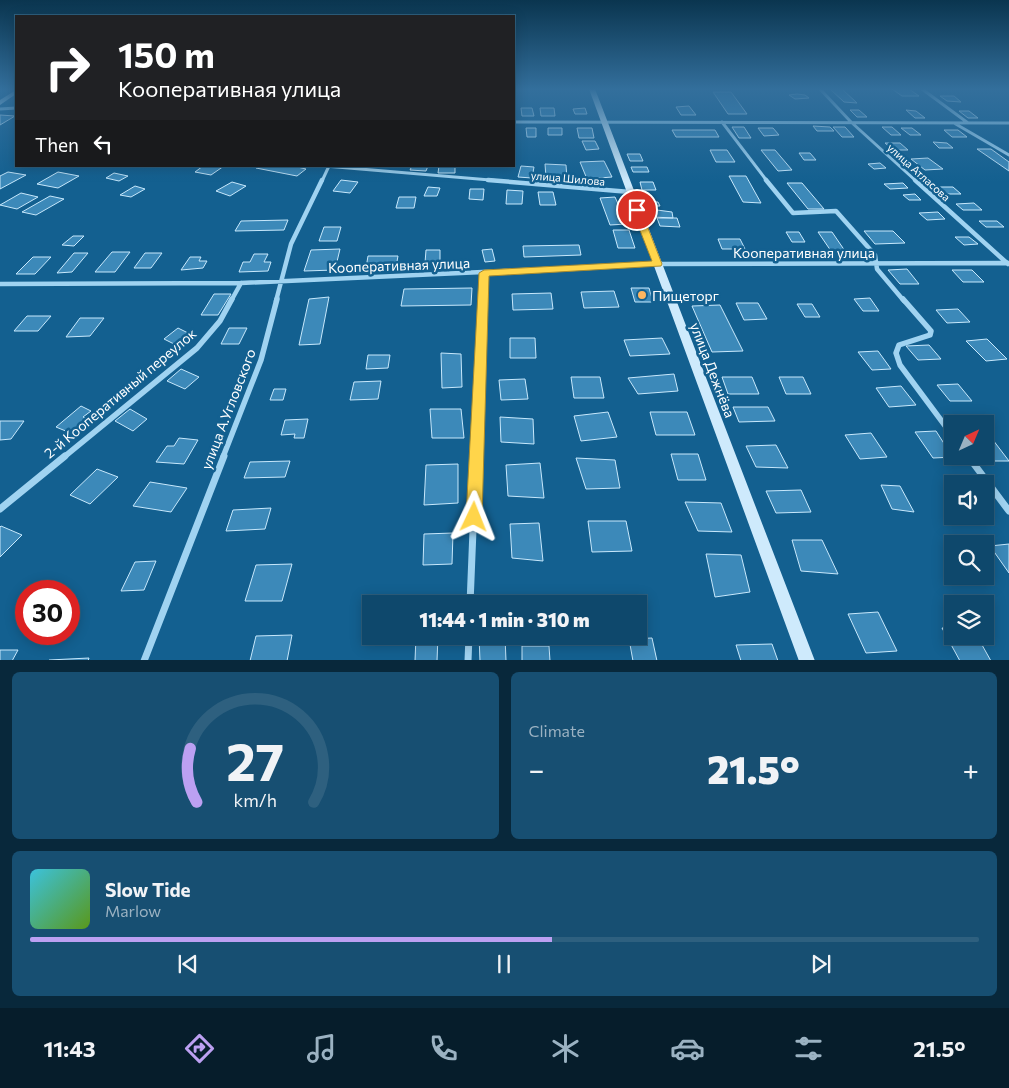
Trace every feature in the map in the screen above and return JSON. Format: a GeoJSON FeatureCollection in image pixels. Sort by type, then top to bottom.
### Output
{"type":"FeatureCollection","features":[{"type":"Feature","properties":{"kind":"main road","name":"улица Дежнёва"},"geometry":{"type":"LineString","coordinates":[[603,122],[807,660]]}},
{"type":"Feature","properties":{"kind":"street","name":"улица Атласова"},"geometry":{"type":"LineString","coordinates":[[849,120],[1008,264]]}},
{"type":"Feature","properties":{"kind":"street"},"geometry":{"type":"LineString","coordinates":[[964,120],[968,123]]}},
{"type":"Feature","properties":{"kind":"street"},"geometry":{"type":"LineString","coordinates":[[515,122],[1009,123]]}},
{"type":"Feature","properties":{"kind":"street"},"geometry":{"type":"LineString","coordinates":[[722,122],[741,149],[793,213],[836,211],[875,255],[876,269],[931,331],[930,335],[925,338],[899,345],[896,353],[900,365],[944,424]]}},
{"type":"Feature","properties":{"kind":"street"},"geometry":{"type":"LineString","coordinates":[[954,123],[1009,155]]}},
{"type":"Feature","properties":{"kind":"street","name":"улица Шилова"},"geometry":{"type":"LineString","coordinates":[[328,167],[630,192]]}},
{"type":"Feature","properties":{"kind":"street","name":"улица А.Угловского"},"geometry":{"type":"LineString","coordinates":[[144,660],[261,360],[291,244],[328,167]]}},
{"type":"Feature","properties":{"kind":"street","name":"Кооперативная улица"},"geometry":{"type":"LineString","coordinates":[[0,284],[241,283],[658,264],[877,262],[1008,264]]}},
{"type":"Feature","properties":{"kind":"street"},"geometry":{"type":"LineString","coordinates":[[470,595],[484,273]]}},
{"type":"Feature","properties":{"kind":"street","name":"2-й Кооперативный переулок"},"geometry":{"type":"LineString","coordinates":[[0,509],[196,348],[220,321],[241,283]]}},
{"type":"Feature","properties":{"kind":"street"},"geometry":{"type":"LineString","coordinates":[[975,465],[1009,511]]}},
{"type":"Feature","properties":{"kind":"street"},"geometry":{"type":"LineString","coordinates":[[468,660],[469,645]]}},
{"type":"Feature","properties":{"kind":"building"},"geometry":{"type":"Polygon","coordinates":[[[0,120],[9,120],[0,125],[0,120]]]}},
{"type":"Feature","properties":{"kind":"building"},"geometry":{"type":"Polygon","coordinates":[[[813,126],[830,127],[834,131],[817,131],[813,126]]]}},
{"type":"Feature","properties":{"kind":"building"},"geometry":{"type":"Polygon","coordinates":[[[732,127],[744,127],[751,138],[739,138],[732,127]]]}},
{"type":"Feature","properties":{"kind":"building"},"geometry":{"type":"Polygon","coordinates":[[[833,127],[845,127],[854,137],[842,137],[833,127]]]}},
{"type":"Feature","properties":{"kind":"building"},"geometry":{"type":"Polygon","coordinates":[[[882,127],[892,127],[901,135],[891,135],[882,127]]]}},
{"type":"Feature","properties":{"kind":"building"},"geometry":{"type":"Polygon","coordinates":[[[526,128],[536,128],[536,137],[527,137],[526,128]]]}},
{"type":"Feature","properties":{"kind":"building"},"geometry":{"type":"Polygon","coordinates":[[[548,128],[562,128],[562,135],[548,135],[548,128]]]}},
{"type":"Feature","properties":{"kind":"building"},"geometry":{"type":"Polygon","coordinates":[[[577,128],[592,128],[594,138],[579,138],[577,128]]]}},
{"type":"Feature","properties":{"kind":"building"},"geometry":{"type":"Polygon","coordinates":[[[758,128],[773,128],[779,135],[764,136],[758,128]]]}},
{"type":"Feature","properties":{"kind":"building"},"geometry":{"type":"Polygon","coordinates":[[[901,128],[912,128],[921,135],[910,135],[901,128]]]}},
{"type":"Feature","properties":{"kind":"building"},"geometry":{"type":"Polygon","coordinates":[[[672,130],[715,130],[719,137],[676,137],[672,130]]]}},
{"type":"Feature","properties":{"kind":"building"},"geometry":{"type":"Polygon","coordinates":[[[944,130],[958,130],[967,137],[952,137],[944,130]]]}},
{"type":"Feature","properties":{"kind":"building"},"geometry":{"type":"Polygon","coordinates":[[[582,141],[595,141],[599,149],[586,150],[582,141]]]}},
{"type":"Feature","properties":{"kind":"building"},"geometry":{"type":"Polygon","coordinates":[[[933,142],[947,143],[953,148],[939,148],[933,142]]]}},
{"type":"Feature","properties":{"kind":"building"},"geometry":{"type":"Polygon","coordinates":[[[885,143],[900,143],[908,150],[893,150],[885,143]]]}},
{"type":"Feature","properties":{"kind":"building"},"geometry":{"type":"Polygon","coordinates":[[[977,149],[991,149],[1009,162],[1009,171],[977,149]]]}},
{"type":"Feature","properties":{"kind":"building"},"geometry":{"type":"Polygon","coordinates":[[[710,150],[727,150],[735,162],[716,162],[710,150]]]}},
{"type":"Feature","properties":{"kind":"building"},"geometry":{"type":"Polygon","coordinates":[[[761,150],[775,150],[792,170],[778,171],[761,150]]]}},
{"type":"Feature","properties":{"kind":"building"},"geometry":{"type":"Polygon","coordinates":[[[799,153],[810,153],[816,160],[804,160],[799,153]]]}},
{"type":"Feature","properties":{"kind":"building"},"geometry":{"type":"Polygon","coordinates":[[[627,154],[640,154],[643,161],[630,161],[627,154]]]}},
{"type":"Feature","properties":{"kind":"building"},"geometry":{"type":"Polygon","coordinates":[[[928,158],[943,169],[925,170],[911,159],[928,158]]]}},
{"type":"Feature","properties":{"kind":"building"},"geometry":{"type":"Polygon","coordinates":[[[604,161],[612,177],[587,179],[580,162],[604,161]]]}},
{"type":"Feature","properties":{"kind":"building"},"geometry":{"type":"Polygon","coordinates":[[[880,163],[886,168],[874,169],[868,164],[880,163]]]}},
{"type":"Feature","properties":{"kind":"building"},"geometry":{"type":"Polygon","coordinates":[[[545,164],[566,165],[567,178],[546,178],[545,164]]]}},
{"type":"Feature","properties":{"kind":"building"},"geometry":{"type":"Polygon","coordinates":[[[521,166],[534,167],[532,178],[518,177],[521,166]]]}},
{"type":"Feature","properties":{"kind":"building"},"geometry":{"type":"Polygon","coordinates":[[[202,167],[223,167],[211,175],[195,172],[202,167]]]}},
{"type":"Feature","properties":{"kind":"building"},"geometry":{"type":"Polygon","coordinates":[[[297,167],[306,169],[297,176],[256,168],[297,167]]]}},
{"type":"Feature","properties":{"kind":"building"},"geometry":{"type":"Polygon","coordinates":[[[412,167],[428,167],[426,171],[410,170],[412,167]]]}},
{"type":"Feature","properties":{"kind":"building"},"geometry":{"type":"Polygon","coordinates":[[[439,167],[455,167],[455,173],[438,173],[439,167]]]}},
{"type":"Feature","properties":{"kind":"building"},"geometry":{"type":"Polygon","coordinates":[[[631,167],[647,167],[649,172],[633,172],[631,167]]]}},
{"type":"Feature","properties":{"kind":"building"},"geometry":{"type":"Polygon","coordinates":[[[8,172],[26,175],[0,189],[0,176],[8,172]]]}},
{"type":"Feature","properties":{"kind":"building"},"geometry":{"type":"Polygon","coordinates":[[[58,172],[79,176],[58,188],[37,184],[58,172]]]}},
{"type":"Feature","properties":{"kind":"building"},"geometry":{"type":"Polygon","coordinates":[[[114,173],[128,176],[119,181],[106,178],[114,173]]]}},
{"type":"Feature","properties":{"kind":"building"},"geometry":{"type":"Polygon","coordinates":[[[729,176],[746,176],[761,203],[743,202],[729,176]]]}},
{"type":"Feature","properties":{"kind":"building"},"geometry":{"type":"Polygon","coordinates":[[[341,180],[358,182],[350,193],[333,191],[341,180]]]}},
{"type":"Feature","properties":{"kind":"building"},"geometry":{"type":"Polygon","coordinates":[[[232,182],[246,186],[230,196],[216,191],[232,182]]]}},
{"type":"Feature","properties":{"kind":"building"},"geometry":{"type":"Polygon","coordinates":[[[640,182],[653,182],[656,190],[642,190],[640,182]]]}},
{"type":"Feature","properties":{"kind":"building"},"geometry":{"type":"Polygon","coordinates":[[[787,183],[802,183],[824,209],[808,209],[787,183]]]}},
{"type":"Feature","properties":{"kind":"building"},"geometry":{"type":"Polygon","coordinates":[[[903,183],[908,188],[890,189],[884,184],[903,183]]]}},
{"type":"Feature","properties":{"kind":"building"},"geometry":{"type":"Polygon","coordinates":[[[135,186],[145,189],[131,197],[120,195],[135,186]]]}},
{"type":"Feature","properties":{"kind":"building"},"geometry":{"type":"Polygon","coordinates":[[[428,187],[440,188],[437,196],[424,196],[428,187]]]}},
{"type":"Feature","properties":{"kind":"building"},"geometry":{"type":"Polygon","coordinates":[[[937,187],[953,187],[961,194],[945,194],[937,187]]]}},
{"type":"Feature","properties":{"kind":"building"},"geometry":{"type":"Polygon","coordinates":[[[470,189],[484,189],[483,200],[469,199],[470,189]]]}},
{"type":"Feature","properties":{"kind":"building"},"geometry":{"type":"Polygon","coordinates":[[[507,190],[523,191],[522,204],[506,204],[507,190]]]}},
{"type":"Feature","properties":{"kind":"building"},"geometry":{"type":"Polygon","coordinates":[[[538,192],[553,192],[556,205],[540,205],[538,192]]]}},
{"type":"Feature","properties":{"kind":"building"},"geometry":{"type":"Polygon","coordinates":[[[21,193],[38,197],[17,209],[0,205],[21,193]]]}},
{"type":"Feature","properties":{"kind":"building"},"geometry":{"type":"Polygon","coordinates":[[[915,194],[921,200],[909,200],[903,195],[915,194]]]}},
{"type":"Feature","properties":{"kind":"building"},"geometry":{"type":"Polygon","coordinates":[[[50,196],[64,199],[36,215],[22,212],[50,196]]]}},
{"type":"Feature","properties":{"kind":"building"},"geometry":{"type":"Polygon","coordinates":[[[399,197],[416,197],[414,208],[396,208],[399,197]]]}},
{"type":"Feature","properties":{"kind":"building"},"geometry":{"type":"Polygon","coordinates":[[[615,197],[627,224],[610,225],[600,198],[615,197]]]}},
{"type":"Feature","properties":{"kind":"building"},"geometry":{"type":"Polygon","coordinates":[[[645,202],[658,202],[660,206],[646,206],[645,202]]]}},
{"type":"Feature","properties":{"kind":"building"},"geometry":{"type":"Polygon","coordinates":[[[974,203],[982,210],[963,210],[956,204],[974,203]]]}},
{"type":"Feature","properties":{"kind":"building"},"geometry":{"type":"Polygon","coordinates":[[[657,210],[672,212],[673,218],[653,217],[652,212],[657,212],[657,210]]]}},
{"type":"Feature","properties":{"kind":"building"},"geometry":{"type":"Polygon","coordinates":[[[938,212],[945,219],[927,220],[919,213],[938,212]]]}},
{"type":"Feature","properties":{"kind":"building"},"geometry":{"type":"Polygon","coordinates":[[[657,218],[677,218],[680,227],[660,226],[657,218]]]}},
{"type":"Feature","properties":{"kind":"building"},"geometry":{"type":"Polygon","coordinates":[[[288,220],[284,230],[235,231],[241,221],[288,220]]]}},
{"type":"Feature","properties":{"kind":"building"},"geometry":{"type":"Polygon","coordinates":[[[979,221],[997,221],[1004,227],[986,227],[979,221]]]}},
{"type":"Feature","properties":{"kind":"building"},"geometry":{"type":"Polygon","coordinates":[[[324,227],[341,227],[337,241],[319,241],[324,227]]]}},
{"type":"Feature","properties":{"kind":"building"},"geometry":{"type":"Polygon","coordinates":[[[613,230],[629,230],[635,248],[618,248],[613,230]]]}},
{"type":"Feature","properties":{"kind":"building"},"geometry":{"type":"Polygon","coordinates":[[[864,231],[893,231],[905,243],[875,244],[864,231]]]}},
{"type":"Feature","properties":{"kind":"building"},"geometry":{"type":"Polygon","coordinates":[[[786,232],[799,232],[805,242],[792,242],[786,232]]]}},
{"type":"Feature","properties":{"kind":"building"},"geometry":{"type":"Polygon","coordinates":[[[818,232],[832,232],[845,251],[831,251],[818,232]]]}},
{"type":"Feature","properties":{"kind":"building"},"geometry":{"type":"Polygon","coordinates":[[[73,236],[84,236],[74,246],[62,245],[73,236]]]}},
{"type":"Feature","properties":{"kind":"building"},"geometry":{"type":"Polygon","coordinates":[[[955,237],[969,237],[978,244],[964,245],[955,237]]]}},
{"type":"Feature","properties":{"kind":"building"},"geometry":{"type":"Polygon","coordinates":[[[718,239],[740,239],[745,249],[722,249],[718,239]]]}},
{"type":"Feature","properties":{"kind":"building"},"geometry":{"type":"Polygon","coordinates":[[[579,245],[581,255],[524,257],[523,246],[579,245]]]}},
{"type":"Feature","properties":{"kind":"building"},"geometry":{"type":"Polygon","coordinates":[[[340,249],[335,270],[304,271],[311,250],[340,249]]]}},
{"type":"Feature","properties":{"kind":"building"},"geometry":{"type":"Polygon","coordinates":[[[492,249],[495,261],[485,262],[482,250],[492,249]]]}},
{"type":"Feature","properties":{"kind":"building"},"geometry":{"type":"Polygon","coordinates":[[[426,250],[440,250],[440,262],[425,263],[426,250]]]}},
{"type":"Feature","properties":{"kind":"building"},"geometry":{"type":"Polygon","coordinates":[[[112,252],[130,252],[115,272],[95,272],[112,252]]]}},
{"type":"Feature","properties":{"kind":"building"},"geometry":{"type":"Polygon","coordinates":[[[74,253],[88,253],[72,272],[57,273],[74,253]]]}},
{"type":"Feature","properties":{"kind":"building"},"geometry":{"type":"Polygon","coordinates":[[[145,253],[162,253],[151,268],[134,268],[145,253]]]}},
{"type":"Feature","properties":{"kind":"building"},"geometry":{"type":"Polygon","coordinates":[[[254,254],[268,254],[264,262],[271,262],[268,271],[239,272],[243,262],[250,262],[254,254]]]}},
{"type":"Feature","properties":{"kind":"building"},"geometry":{"type":"Polygon","coordinates":[[[368,256],[398,256],[396,267],[366,268],[368,256]]]}},
{"type":"Feature","properties":{"kind":"building"},"geometry":{"type":"Polygon","coordinates":[[[33,257],[51,257],[35,274],[16,274],[33,257]]]}},
{"type":"Feature","properties":{"kind":"building"},"geometry":{"type":"Polygon","coordinates":[[[190,257],[201,257],[199,261],[207,261],[203,268],[181,270],[190,257]]]}},
{"type":"Feature","properties":{"kind":"building"},"geometry":{"type":"Polygon","coordinates":[[[907,269],[919,284],[900,284],[888,270],[907,269]]]}},
{"type":"Feature","properties":{"kind":"building"},"geometry":{"type":"Polygon","coordinates":[[[952,270],[972,270],[984,282],[963,282],[952,270]]]}},
{"type":"Feature","properties":{"kind":"building"},"geometry":{"type":"Polygon","coordinates":[[[472,288],[471,305],[401,306],[404,289],[472,288]]]}},
{"type":"Feature","properties":{"kind":"building","name":"Пищеторг"},"geometry":{"type":"Polygon","coordinates":[[[631,288],[649,288],[653,302],[635,302],[631,288]]]}},
{"type":"Feature","properties":{"kind":"building"},"geometry":{"type":"Polygon","coordinates":[[[614,291],[619,307],[584,308],[581,292],[614,291]]]}},
{"type":"Feature","properties":{"kind":"building"},"geometry":{"type":"Polygon","coordinates":[[[551,293],[553,309],[513,310],[512,294],[551,293]]]}},
{"type":"Feature","properties":{"kind":"building"},"geometry":{"type":"Polygon","coordinates":[[[214,294],[231,294],[218,315],[201,315],[214,294]]]}},
{"type":"Feature","properties":{"kind":"building"},"geometry":{"type":"Polygon","coordinates":[[[329,297],[320,344],[299,345],[309,299],[329,297]]]}},
{"type":"Feature","properties":{"kind":"building"},"geometry":{"type":"Polygon","coordinates":[[[870,298],[879,311],[863,311],[854,299],[870,298]]]}},
{"type":"Feature","properties":{"kind":"building"},"geometry":{"type":"Polygon","coordinates":[[[736,303],[758,303],[767,319],[744,320],[736,303]]]}},
{"type":"Feature","properties":{"kind":"building"},"geometry":{"type":"Polygon","coordinates":[[[797,304],[812,304],[820,317],[805,317],[797,304]]]}},
{"type":"Feature","properties":{"kind":"building"},"geometry":{"type":"Polygon","coordinates":[[[720,305],[743,351],[712,352],[692,306],[720,305]]]}},
{"type":"Feature","properties":{"kind":"building"},"geometry":{"type":"Polygon","coordinates":[[[958,309],[970,322],[947,323],[936,310],[958,309]]]}},
{"type":"Feature","properties":{"kind":"building"},"geometry":{"type":"Polygon","coordinates":[[[27,316],[51,316],[38,331],[14,331],[27,316]]]}},
{"type":"Feature","properties":{"kind":"building"},"geometry":{"type":"Polygon","coordinates":[[[80,318],[104,318],[90,336],[66,337],[80,318]]]}},
{"type":"Feature","properties":{"kind":"building"},"geometry":{"type":"Polygon","coordinates":[[[178,328],[194,336],[180,347],[164,339],[178,328]]]}},
{"type":"Feature","properties":{"kind":"building"},"geometry":{"type":"Polygon","coordinates":[[[229,328],[247,328],[239,344],[221,344],[229,328]]]}},
{"type":"Feature","properties":{"kind":"building"},"geometry":{"type":"Polygon","coordinates":[[[510,338],[535,338],[536,358],[510,358],[510,338]]]}},
{"type":"Feature","properties":{"kind":"building"},"geometry":{"type":"Polygon","coordinates":[[[662,338],[670,354],[630,356],[624,340],[662,338]]]}},
{"type":"Feature","properties":{"kind":"building"},"geometry":{"type":"Polygon","coordinates":[[[987,339],[1007,359],[986,361],[966,341],[987,339]]]}},
{"type":"Feature","properties":{"kind":"building"},"geometry":{"type":"Polygon","coordinates":[[[929,345],[941,359],[918,360],[906,346],[929,345]]]}},
{"type":"Feature","properties":{"kind":"building"},"geometry":{"type":"Polygon","coordinates":[[[878,351],[891,369],[872,370],[858,352],[878,351]]]}},
{"type":"Feature","properties":{"kind":"building"},"geometry":{"type":"Polygon","coordinates":[[[441,353],[461,354],[462,387],[442,388],[441,353]]]}},
{"type":"Feature","properties":{"kind":"building"},"geometry":{"type":"Polygon","coordinates":[[[368,355],[390,355],[388,368],[366,369],[368,355]]]}},
{"type":"Feature","properties":{"kind":"building"},"geometry":{"type":"Polygon","coordinates":[[[181,369],[199,377],[185,389],[167,381],[181,369]]]}},
{"type":"Feature","properties":{"kind":"building"},"geometry":{"type":"Polygon","coordinates":[[[674,374],[678,391],[638,394],[628,378],[674,374]]]}},
{"type":"Feature","properties":{"kind":"building"},"geometry":{"type":"Polygon","coordinates":[[[571,377],[600,377],[604,398],[574,398],[571,377]]]}},
{"type":"Feature","properties":{"kind":"building"},"geometry":{"type":"Polygon","coordinates":[[[722,377],[752,377],[759,394],[728,394],[722,377]]]}},
{"type":"Feature","properties":{"kind":"building"},"geometry":{"type":"Polygon","coordinates":[[[779,377],[803,377],[811,394],[786,394],[779,377]]]}},
{"type":"Feature","properties":{"kind":"building"},"geometry":{"type":"Polygon","coordinates":[[[525,379],[528,399],[501,400],[499,380],[525,379]]]}},
{"type":"Feature","properties":{"kind":"building"},"geometry":{"type":"Polygon","coordinates":[[[381,381],[378,399],[350,400],[354,382],[381,381]]]}},
{"type":"Feature","properties":{"kind":"building"},"geometry":{"type":"Polygon","coordinates":[[[958,384],[972,401],[950,401],[937,385],[958,384]]]}},
{"type":"Feature","properties":{"kind":"building"},"geometry":{"type":"Polygon","coordinates":[[[901,386],[916,405],[889,407],[876,388],[901,386]]]}},
{"type":"Feature","properties":{"kind":"building"},"geometry":{"type":"Polygon","coordinates":[[[274,389],[286,389],[283,400],[270,400],[274,389]]]}},
{"type":"Feature","properties":{"kind":"building"},"geometry":{"type":"Polygon","coordinates":[[[81,406],[91,411],[83,417],[89,420],[73,434],[56,427],[81,406]]]}},
{"type":"Feature","properties":{"kind":"building"},"geometry":{"type":"Polygon","coordinates":[[[733,407],[768,407],[775,421],[739,422],[733,407]]]}},
{"type":"Feature","properties":{"kind":"building"},"geometry":{"type":"Polygon","coordinates":[[[130,409],[147,419],[133,431],[115,421],[130,409]]]}},
{"type":"Feature","properties":{"kind":"building"},"geometry":{"type":"Polygon","coordinates":[[[430,409],[461,409],[464,438],[432,438],[430,409]]]}},
{"type":"Feature","properties":{"kind":"building"},"geometry":{"type":"Polygon","coordinates":[[[608,412],[617,437],[581,441],[574,416],[608,412]]]}},
{"type":"Feature","properties":{"kind":"building"},"geometry":{"type":"Polygon","coordinates":[[[650,412],[687,412],[695,435],[656,435],[650,412]]]}},
{"type":"Feature","properties":{"kind":"building"},"geometry":{"type":"Polygon","coordinates":[[[500,417],[533,419],[534,444],[501,442],[500,417]]]}},
{"type":"Feature","properties":{"kind":"building"},"geometry":{"type":"Polygon","coordinates":[[[308,419],[304,438],[294,438],[295,434],[281,435],[285,420],[308,419]]]}},
{"type":"Feature","properties":{"kind":"building"},"geometry":{"type":"Polygon","coordinates":[[[0,421],[24,421],[11,439],[0,440],[0,421]]]}},
{"type":"Feature","properties":{"kind":"building"},"geometry":{"type":"Polygon","coordinates":[[[936,431],[944,444],[944,458],[933,458],[915,432],[936,431]]]}},
{"type":"Feature","properties":{"kind":"building"},"geometry":{"type":"Polygon","coordinates":[[[871,433],[887,457],[860,459],[845,435],[871,433]]]}},
{"type":"Feature","properties":{"kind":"building"},"geometry":{"type":"Polygon","coordinates":[[[179,438],[198,440],[184,464],[156,462],[167,446],[174,446],[179,438]]]}},
{"type":"Feature","properties":{"kind":"building"},"geometry":{"type":"Polygon","coordinates":[[[994,441],[1009,461],[994,461],[994,441]]]}},
{"type":"Feature","properties":{"kind":"building"},"geometry":{"type":"Polygon","coordinates":[[[776,445],[788,468],[756,467],[746,446],[776,445]]]}},
{"type":"Feature","properties":{"kind":"building"},"geometry":{"type":"Polygon","coordinates":[[[671,454],[698,454],[706,480],[678,480],[671,454]]]}},
{"type":"Feature","properties":{"kind":"building"},"geometry":{"type":"Polygon","coordinates":[[[576,458],[615,460],[620,488],[586,489],[576,458]]]}},
{"type":"Feature","properties":{"kind":"building"},"geometry":{"type":"Polygon","coordinates":[[[290,461],[285,477],[244,478],[250,462],[290,461]]]}},
{"type":"Feature","properties":{"kind":"building"},"geometry":{"type":"Polygon","coordinates":[[[540,463],[544,498],[508,496],[506,465],[540,463]]]}},
{"type":"Feature","properties":{"kind":"building"},"geometry":{"type":"Polygon","coordinates":[[[458,464],[458,503],[424,505],[426,465],[458,464]]]}},
{"type":"Feature","properties":{"kind":"building"},"geometry":{"type":"Polygon","coordinates":[[[97,469],[118,477],[90,504],[70,495],[97,469]]]}},
{"type":"Feature","properties":{"kind":"building"},"geometry":{"type":"Polygon","coordinates":[[[150,482],[187,488],[171,512],[133,506],[150,482]]]}},
{"type":"Feature","properties":{"kind":"building"},"geometry":{"type":"Polygon","coordinates":[[[881,485],[900,486],[914,512],[892,509],[881,485]]]}},
{"type":"Feature","properties":{"kind":"building"},"geometry":{"type":"Polygon","coordinates":[[[801,490],[811,512],[776,513],[766,491],[801,490]]]}},
{"type":"Feature","properties":{"kind":"building"},"geometry":{"type":"Polygon","coordinates":[[[685,502],[721,503],[732,532],[698,531],[685,502]]]}},
{"type":"Feature","properties":{"kind":"building"},"geometry":{"type":"Polygon","coordinates":[[[271,508],[265,529],[226,531],[233,510],[271,508]]]}},
{"type":"Feature","properties":{"kind":"building"},"geometry":{"type":"Polygon","coordinates":[[[588,521],[626,521],[632,551],[592,552],[588,521]]]}},
{"type":"Feature","properties":{"kind":"building"},"geometry":{"type":"Polygon","coordinates":[[[539,523],[543,561],[512,558],[510,524],[539,523]]]}},
{"type":"Feature","properties":{"kind":"building"},"geometry":{"type":"Polygon","coordinates":[[[0,527],[22,535],[0,557],[0,527]]]}},
{"type":"Feature","properties":{"kind":"building"},"geometry":{"type":"Polygon","coordinates":[[[453,533],[452,564],[423,565],[424,534],[453,533]]]}},
{"type":"Feature","properties":{"kind":"building"},"geometry":{"type":"Polygon","coordinates":[[[792,540],[822,540],[838,574],[801,571],[792,540]]]}},
{"type":"Feature","properties":{"kind":"building"},"geometry":{"type":"Polygon","coordinates":[[[1009,544],[1009,573],[994,552],[994,546],[1009,544]]]}},
{"type":"Feature","properties":{"kind":"building"},"geometry":{"type":"Polygon","coordinates":[[[706,554],[741,555],[750,592],[715,597],[706,554]]]}},
{"type":"Feature","properties":{"kind":"building"},"geometry":{"type":"Polygon","coordinates":[[[156,561],[144,590],[121,591],[135,562],[156,561]]]}},
{"type":"Feature","properties":{"kind":"building"},"geometry":{"type":"Polygon","coordinates":[[[292,564],[282,601],[245,601],[256,565],[292,564]]]}},
{"type":"Feature","properties":{"kind":"building"},"geometry":{"type":"Polygon","coordinates":[[[878,612],[897,651],[866,653],[848,614],[878,612]]]}},
{"type":"Feature","properties":{"kind":"building"},"geometry":{"type":"Polygon","coordinates":[[[292,635],[287,660],[250,660],[256,636],[292,635]]]}},
{"type":"Feature","properties":{"kind":"building"},"geometry":{"type":"Polygon","coordinates":[[[647,638],[652,638],[657,660],[633,660],[630,645],[647,645],[647,638]]]}},
{"type":"Feature","properties":{"kind":"building"},"geometry":{"type":"Polygon","coordinates":[[[772,644],[778,660],[741,660],[736,645],[772,644]]]}},
{"type":"Feature","properties":{"kind":"building"},"geometry":{"type":"Polygon","coordinates":[[[416,645],[438,645],[437,660],[415,660],[416,645]]]}},
{"type":"Feature","properties":{"kind":"building"},"geometry":{"type":"Polygon","coordinates":[[[479,645],[505,645],[506,660],[480,660],[479,645]]]}},
{"type":"Feature","properties":{"kind":"building"},"geometry":{"type":"Polygon","coordinates":[[[951,645],[982,645],[990,660],[959,660],[951,645]]]}},
{"type":"Feature","properties":{"kind":"building"},"geometry":{"type":"Polygon","coordinates":[[[522,646],[549,646],[550,660],[522,660],[522,646]]]}},
{"type":"Feature","properties":{"kind":"building"},"geometry":{"type":"Polygon","coordinates":[[[0,650],[18,650],[13,660],[0,660],[0,650]]]}},
{"type":"Feature","properties":{"kind":"building"},"geometry":{"type":"Polygon","coordinates":[[[89,658],[88,660],[49,660],[89,658]]]}},
{"type":"Feature","properties":{"kind":"place","name":"Пищеторг"},"geometry":{"type":"Point","coordinates":[642,295]}},
{"type":"Feature","properties":{"kind":"route"},"geometry":{"type":"LineString","coordinates":[[474,517],[484,273],[658,264],[637,210]]}}]}
